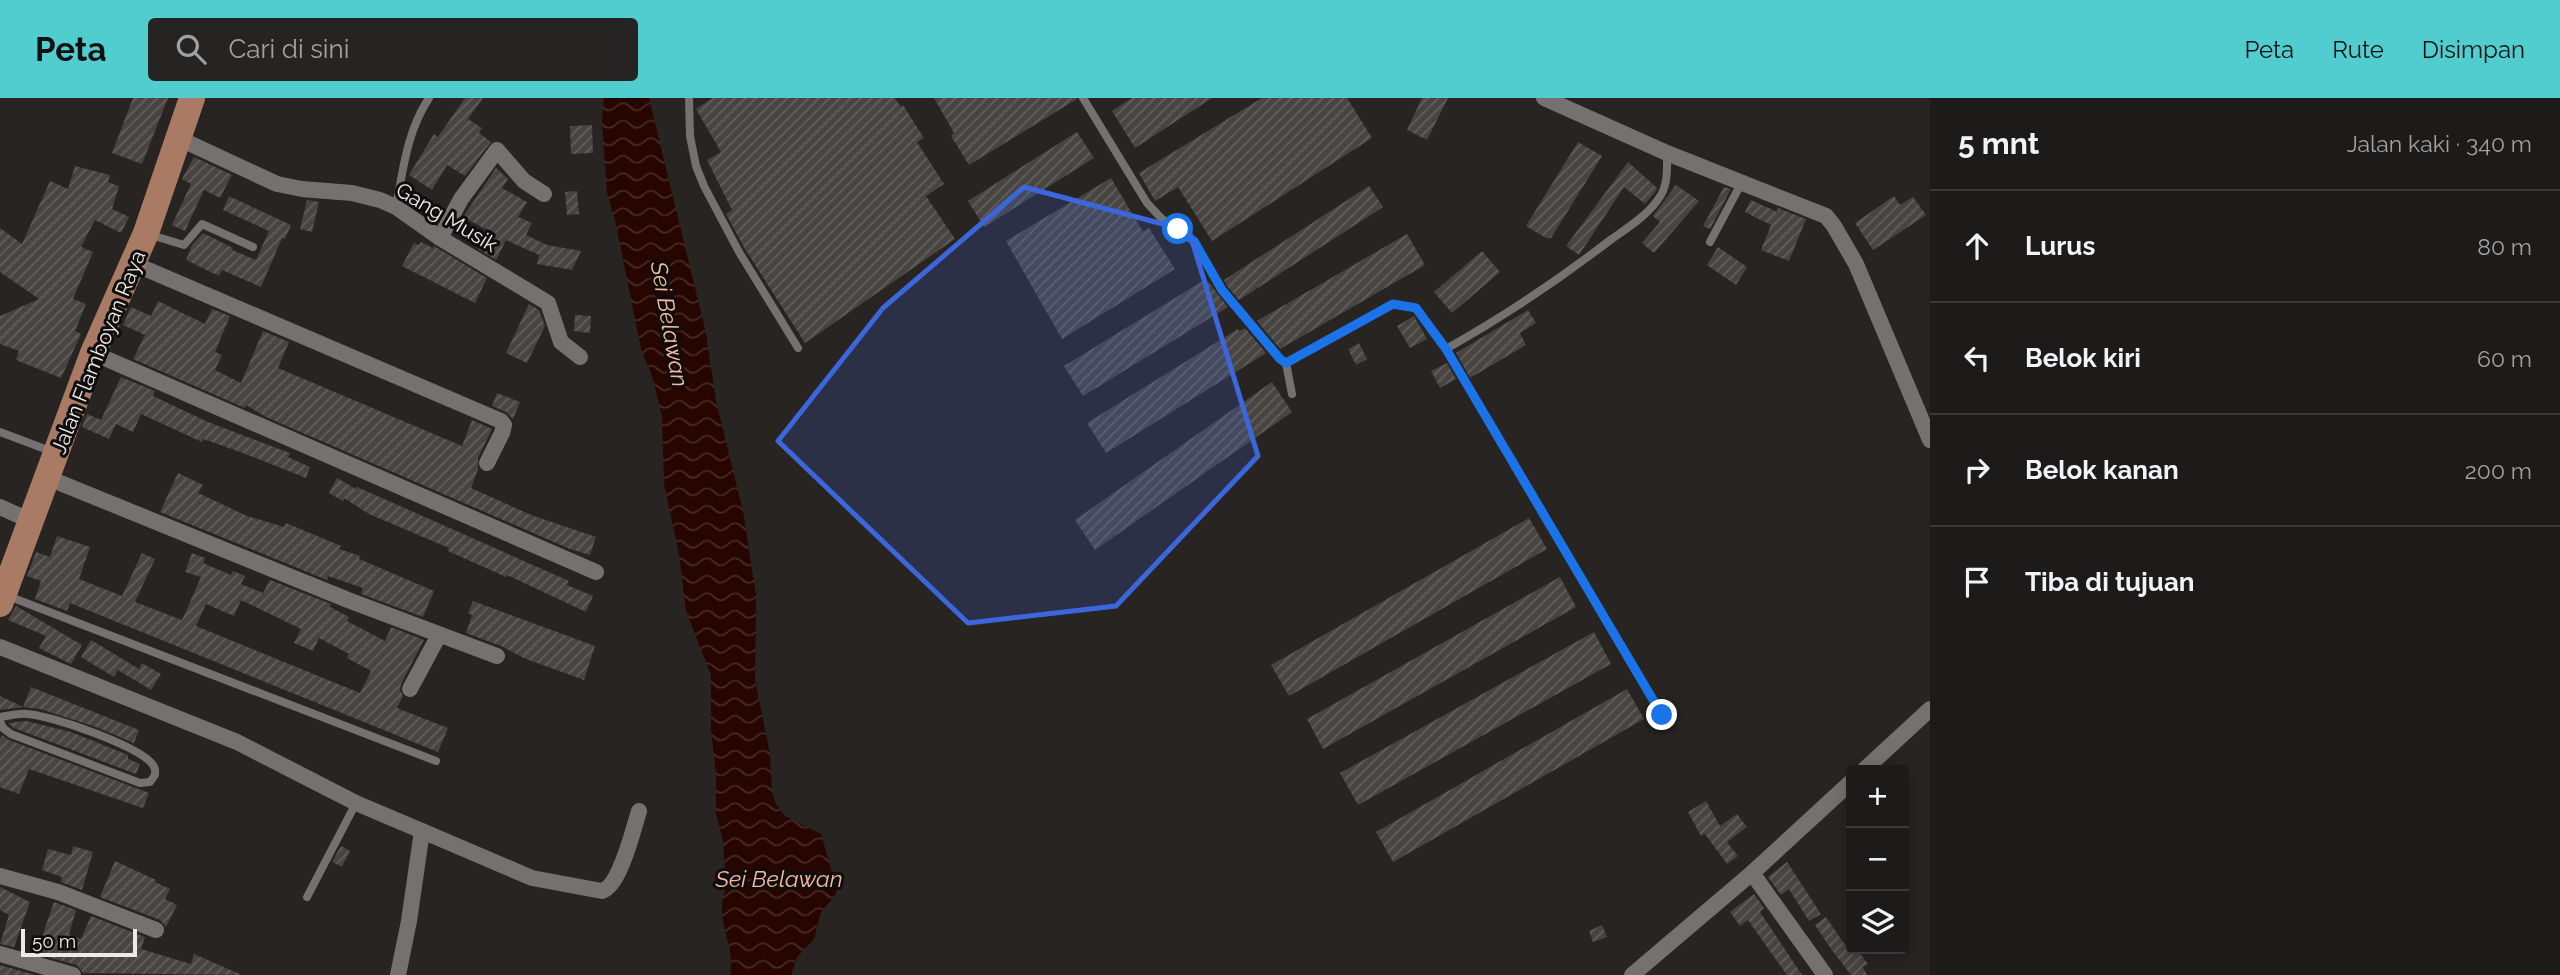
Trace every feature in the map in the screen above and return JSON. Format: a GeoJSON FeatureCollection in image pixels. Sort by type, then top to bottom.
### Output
{"type":"FeatureCollection","features":[{"type":"Feature","properties":{"kind":"main road","name":"Jalan Flamboyan Raya"},"geometry":{"type":"LineString","coordinates":[[2,599],[93,353],[146,233],[192,98]]}},
{"type":"Feature","properties":{"kind":"street"},"geometry":{"type":"LineString","coordinates":[[1544,98],[1667,153],[1826,216],[1835,226],[1856,264],[1930,440]]}},
{"type":"Feature","properties":{"kind":"street","name":"Gang Musik"},"geometry":{"type":"LineString","coordinates":[[178,138],[277,184],[352,193],[396,207],[440,238],[548,303],[561,342],[580,357]]}},
{"type":"Feature","properties":{"kind":"street"},"geometry":{"type":"LineString","coordinates":[[440,238],[461,199],[500,145],[524,181],[544,194]]}},
{"type":"Feature","properties":{"kind":"street"},"geometry":{"type":"LineString","coordinates":[[132,263],[501,421],[504,425],[502,433],[487,463]]}},
{"type":"Feature","properties":{"kind":"street"},"geometry":{"type":"LineString","coordinates":[[93,353],[596,572]]}},
{"type":"Feature","properties":{"kind":"street"},"geometry":{"type":"LineString","coordinates":[[52,466],[439,635],[497,656]]}},
{"type":"Feature","properties":{"kind":"street"},"geometry":{"type":"LineString","coordinates":[[0,506],[32,521]]}},
{"type":"Feature","properties":{"kind":"street"},"geometry":{"type":"LineString","coordinates":[[410,689],[439,635]]}},
{"type":"Feature","properties":{"kind":"street"},"geometry":{"type":"LineString","coordinates":[[0,647],[237,742],[356,803],[532,878],[607,890],[615,880],[639,811]]}},
{"type":"Feature","properties":{"kind":"street"},"geometry":{"type":"LineString","coordinates":[[1869,765],[1930,709]]}},
{"type":"Feature","properties":{"kind":"street"},"geometry":{"type":"LineString","coordinates":[[1632,975],[1752,873],[1846,787]]}},
{"type":"Feature","properties":{"kind":"street"},"geometry":{"type":"LineString","coordinates":[[398,975],[422,831]]}},
{"type":"Feature","properties":{"kind":"street"},"geometry":{"type":"LineString","coordinates":[[1752,873],[1825,975]]}},
{"type":"Feature","properties":{"kind":"street"},"geometry":{"type":"LineString","coordinates":[[0,876],[58,892],[156,930]]}},
{"type":"Feature","properties":{"kind":"street"},"geometry":{"type":"LineString","coordinates":[[0,954],[73,975]]}},
{"type":"Feature","properties":{"kind":"lane"},"geometry":{"type":"LineString","coordinates":[[396,207],[408,142],[429,98]]}},
{"type":"Feature","properties":{"kind":"lane"},"geometry":{"type":"LineString","coordinates":[[689,98],[690,136],[696,166],[704,186],[739,252],[798,348]]}},
{"type":"Feature","properties":{"kind":"lane"},"geometry":{"type":"LineString","coordinates":[[1083,98],[1147,203],[1161,218],[1194,241],[1222,290],[1286,363],[1292,394]]}},
{"type":"Feature","properties":{"kind":"lane"},"geometry":{"type":"LineString","coordinates":[[1446,349],[1491,324],[1567,273],[1644,216],[1662,193],[1667,174],[1667,153]]}},
{"type":"Feature","properties":{"kind":"lane"},"geometry":{"type":"LineString","coordinates":[[1710,242],[1742,182]]}},
{"type":"Feature","properties":{"kind":"lane"},"geometry":{"type":"LineString","coordinates":[[146,233],[184,245],[202,224],[253,247]]}},
{"type":"Feature","properties":{"kind":"lane"},"geometry":{"type":"LineString","coordinates":[[1286,363],[1393,304],[1416,308],[1446,349],[1662,715]]}},
{"type":"Feature","properties":{"kind":"lane"},"geometry":{"type":"LineString","coordinates":[[0,432],[52,466]]}},
{"type":"Feature","properties":{"kind":"lane"},"geometry":{"type":"LineString","coordinates":[[2,599],[436,761]]}},
{"type":"Feature","properties":{"kind":"lane"},"geometry":{"type":"LineString","coordinates":[[26,713],[82,728],[124,746],[149,761],[153,765],[155,775],[150,782],[141,783],[11,734],[3,728],[0,719],[26,713]]}},
{"type":"Feature","properties":{"kind":"lane"},"geometry":{"type":"LineString","coordinates":[[307,897],[356,803]]}},
{"type":"Feature","properties":{"kind":"highlighted area"},"geometry":{"type":"Polygon","coordinates":[[[1024,187],[1189,231],[1258,456],[1116,606],[968,623],[778,441],[883,308],[1024,187]]]}},
{"type":"Feature","properties":{"kind":"water","name":"Sei Belawan"},"geometry":{"type":"Polygon","coordinates":[[[604,98],[649,98],[706,333],[716,401],[743,511],[756,595],[755,680],[770,754],[772,791],[776,804],[785,816],[821,834],[837,890],[821,912],[814,939],[797,957],[791,975],[730,975],[730,953],[722,912],[725,891],[721,883],[725,870],[723,841],[716,814],[711,675],[686,611],[679,554],[664,484],[662,416],[652,376],[641,349],[607,193],[602,121],[604,98]]]}},
{"type":"Feature","properties":{"kind":"building"},"geometry":{"type":"Polygon","coordinates":[[[133,98],[168,98],[142,164],[112,153],[133,98]]]}},
{"type":"Feature","properties":{"kind":"building"},"geometry":{"type":"Polygon","coordinates":[[[465,98],[483,98],[468,119],[482,128],[479,133],[491,142],[465,176],[447,165],[432,190],[409,175],[434,134],[438,137],[465,98]]]}},
{"type":"Feature","properties":{"kind":"building"},"geometry":{"type":"Polygon","coordinates":[[[713,98],[895,98],[901,107],[903,105],[924,138],[917,142],[944,184],[926,196],[955,239],[805,343],[726,214],[732,210],[707,160],[721,152],[696,109],[713,98]]]}},
{"type":"Feature","properties":{"kind":"building"},"geometry":{"type":"Polygon","coordinates":[[[934,98],[1077,99],[969,165],[951,136],[954,133],[934,98]]]}},
{"type":"Feature","properties":{"kind":"building"},"geometry":{"type":"Polygon","coordinates":[[[1132,98],[1212,98],[1135,148],[1112,111],[1132,98]]]}},
{"type":"Feature","properties":{"kind":"building"},"geometry":{"type":"Polygon","coordinates":[[[1262,98],[1347,98],[1372,138],[1212,241],[1178,187],[1155,201],[1139,173],[1262,98]]]}},
{"type":"Feature","properties":{"kind":"building"},"geometry":{"type":"Polygon","coordinates":[[[1422,98],[1448,98],[1427,140],[1407,130],[1422,98]]]}},
{"type":"Feature","properties":{"kind":"building"},"geometry":{"type":"Polygon","coordinates":[[[592,125],[593,153],[571,154],[570,126],[592,125]]]}},
{"type":"Feature","properties":{"kind":"building"},"geometry":{"type":"Polygon","coordinates":[[[1077,132],[1094,158],[984,227],[968,201],[1077,132]]]}},
{"type":"Feature","properties":{"kind":"building"},"geometry":{"type":"Polygon","coordinates":[[[1578,142],[1602,156],[1551,238],[1546,238],[1526,226],[1578,142]]]}},
{"type":"Feature","properties":{"kind":"building"},"geometry":{"type":"Polygon","coordinates":[[[194,157],[232,175],[220,198],[204,190],[185,231],[172,225],[191,184],[182,179],[194,157]]]}},
{"type":"Feature","properties":{"kind":"building"},"geometry":{"type":"Polygon","coordinates":[[[1628,162],[1657,188],[1655,192],[1645,204],[1624,187],[1579,255],[1566,246],[1628,162]]]}},
{"type":"Feature","properties":{"kind":"building"},"geometry":{"type":"Polygon","coordinates":[[[75,166],[110,175],[108,182],[119,186],[112,209],[129,217],[121,233],[95,220],[81,247],[93,252],[73,299],[86,304],[75,331],[81,334],[61,378],[16,360],[19,351],[0,344],[0,316],[39,299],[0,272],[0,228],[22,244],[50,181],[68,189],[75,166]]]}},
{"type":"Feature","properties":{"kind":"building"},"geometry":{"type":"Polygon","coordinates":[[[496,168],[508,179],[502,188],[527,202],[518,217],[532,223],[526,235],[547,245],[581,251],[572,270],[537,264],[539,255],[506,240],[496,260],[478,249],[487,230],[463,217],[496,168]]]}},
{"type":"Feature","properties":{"kind":"building"},"geometry":{"type":"Polygon","coordinates":[[[1111,178],[1143,232],[1149,228],[1175,269],[1062,339],[1006,241],[1111,178]]]}},
{"type":"Feature","properties":{"kind":"building"},"geometry":{"type":"Polygon","coordinates":[[[1676,185],[1699,201],[1654,253],[1642,243],[1660,222],[1653,216],[1676,185]]]}},
{"type":"Feature","properties":{"kind":"building"},"geometry":{"type":"Polygon","coordinates":[[[1369,186],[1383,207],[1239,300],[1227,286],[1224,280],[1369,186]]]}},
{"type":"Feature","properties":{"kind":"building"},"geometry":{"type":"Polygon","coordinates":[[[1724,187],[1731,189],[1710,229],[1703,226],[1724,187]]]}},
{"type":"Feature","properties":{"kind":"building"},"geometry":{"type":"Polygon","coordinates":[[[577,191],[579,214],[567,215],[565,192],[577,191]]]}},
{"type":"Feature","properties":{"kind":"building"},"geometry":{"type":"Polygon","coordinates":[[[229,196],[291,225],[285,239],[282,238],[261,287],[222,270],[219,276],[186,260],[192,245],[203,233],[256,260],[269,231],[223,210],[229,196]]]}},
{"type":"Feature","properties":{"kind":"building"},"geometry":{"type":"Polygon","coordinates":[[[1894,196],[1900,205],[1913,197],[1926,215],[1873,250],[1855,223],[1894,196]]]}},
{"type":"Feature","properties":{"kind":"building"},"geometry":{"type":"Polygon","coordinates":[[[307,200],[319,202],[312,232],[300,229],[307,200]]]}},
{"type":"Feature","properties":{"kind":"building"},"geometry":{"type":"Polygon","coordinates":[[[1751,200],[1777,212],[1778,208],[1806,219],[1789,261],[1761,250],[1771,225],[1745,212],[1751,200]]]}},
{"type":"Feature","properties":{"kind":"building"},"geometry":{"type":"Polygon","coordinates":[[[1407,234],[1425,265],[1280,349],[1257,321],[1407,234]]]}},
{"type":"Feature","properties":{"kind":"building"},"geometry":{"type":"Polygon","coordinates":[[[421,242],[433,248],[434,246],[487,278],[475,303],[402,266],[414,243],[419,245],[421,242]]]}},
{"type":"Feature","properties":{"kind":"building"},"geometry":{"type":"Polygon","coordinates":[[[1718,247],[1747,267],[1736,285],[1707,265],[1718,247]]]}},
{"type":"Feature","properties":{"kind":"building"},"geometry":{"type":"Polygon","coordinates":[[[1482,251],[1500,272],[1452,313],[1434,292],[1482,251]]]}},
{"type":"Feature","properties":{"kind":"building"},"geometry":{"type":"Polygon","coordinates":[[[1206,279],[1228,307],[1083,396],[1064,366],[1206,279]]]}},
{"type":"Feature","properties":{"kind":"building"},"geometry":{"type":"Polygon","coordinates":[[[158,301],[205,324],[212,309],[230,316],[215,352],[222,355],[215,370],[241,383],[263,331],[289,342],[278,368],[462,446],[472,420],[492,429],[478,458],[478,469],[471,488],[531,515],[596,537],[590,555],[570,549],[266,417],[246,405],[245,408],[133,359],[145,335],[123,325],[131,307],[151,316],[158,301]]]}},
{"type":"Feature","properties":{"kind":"building"},"geometry":{"type":"Polygon","coordinates":[[[529,304],[539,310],[545,326],[527,363],[506,353],[529,304]]]}},
{"type":"Feature","properties":{"kind":"building"},"geometry":{"type":"Polygon","coordinates":[[[1528,310],[1536,323],[1520,333],[1526,345],[1470,378],[1456,353],[1528,310]]]}},
{"type":"Feature","properties":{"kind":"building"},"geometry":{"type":"Polygon","coordinates":[[[575,315],[591,316],[590,333],[574,331],[575,315]]]}},
{"type":"Feature","properties":{"kind":"building"},"geometry":{"type":"Polygon","coordinates":[[[1414,316],[1427,339],[1410,348],[1397,326],[1414,316]]]}},
{"type":"Feature","properties":{"kind":"building"},"geometry":{"type":"Polygon","coordinates":[[[1245,328],[1266,353],[1106,453],[1087,423],[1238,329],[1239,331],[1245,328]]]}},
{"type":"Feature","properties":{"kind":"building"},"geometry":{"type":"Polygon","coordinates":[[[1359,343],[1367,359],[1356,365],[1348,349],[1359,343]]]}},
{"type":"Feature","properties":{"kind":"building"},"geometry":{"type":"Polygon","coordinates":[[[1447,363],[1456,379],[1440,388],[1431,371],[1447,363]]]}},
{"type":"Feature","properties":{"kind":"building"},"geometry":{"type":"Polygon","coordinates":[[[121,377],[155,391],[153,396],[208,422],[290,453],[288,457],[310,467],[306,478],[203,439],[202,442],[141,414],[133,432],[116,424],[109,439],[82,427],[87,414],[101,420],[121,377]]]}},
{"type":"Feature","properties":{"kind":"building"},"geometry":{"type":"Polygon","coordinates":[[[1272,382],[1292,412],[1095,550],[1075,520],[1272,382]]]}},
{"type":"Feature","properties":{"kind":"building"},"geometry":{"type":"Polygon","coordinates":[[[497,393],[520,402],[513,419],[506,412],[492,406],[497,393]]]}},
{"type":"Feature","properties":{"kind":"building"},"geometry":{"type":"Polygon","coordinates":[[[178,473],[203,485],[198,493],[247,516],[284,527],[286,523],[341,546],[339,549],[360,556],[359,559],[434,591],[423,617],[361,594],[363,588],[328,576],[327,580],[160,512],[178,473]]]}},
{"type":"Feature","properties":{"kind":"building"},"geometry":{"type":"Polygon","coordinates":[[[337,478],[356,489],[357,487],[569,581],[567,585],[593,596],[586,612],[369,514],[344,498],[343,501],[329,493],[337,478]]]}},
{"type":"Feature","properties":{"kind":"building"},"geometry":{"type":"Polygon","coordinates":[[[1529,518],[1547,549],[1289,696],[1271,665],[1529,518]]]}},
{"type":"Feature","properties":{"kind":"building"},"geometry":{"type":"Polygon","coordinates":[[[57,536],[90,547],[79,579],[122,596],[142,553],[155,559],[135,602],[182,620],[201,577],[185,572],[192,553],[205,558],[203,563],[231,575],[233,571],[245,576],[241,584],[263,593],[270,580],[331,604],[330,607],[349,617],[347,621],[385,641],[391,627],[424,640],[401,684],[403,696],[397,708],[448,728],[438,752],[70,603],[67,611],[35,599],[41,581],[27,576],[36,552],[50,557],[57,536]],[[241,600],[234,616],[206,604],[196,626],[360,693],[371,671],[347,658],[349,654],[319,638],[313,651],[294,643],[301,629],[241,600]]]}},
{"type":"Feature","properties":{"kind":"building"},"geometry":{"type":"Polygon","coordinates":[[[1560,577],[1576,607],[1323,749],[1307,719],[1560,577]]]}},
{"type":"Feature","properties":{"kind":"building"},"geometry":{"type":"Polygon","coordinates":[[[473,601],[595,646],[584,680],[466,633],[472,615],[468,613],[473,601]]]}},
{"type":"Feature","properties":{"kind":"building"},"geometry":{"type":"Polygon","coordinates":[[[16,606],[82,645],[71,664],[39,648],[46,636],[8,620],[16,606]]]}},
{"type":"Feature","properties":{"kind":"building"},"geometry":{"type":"Polygon","coordinates":[[[1594,632],[1611,664],[1358,805],[1340,773],[1594,632]]]}},
{"type":"Feature","properties":{"kind":"building"},"geometry":{"type":"Polygon","coordinates":[[[91,640],[139,669],[142,663],[161,674],[151,690],[118,670],[114,677],[81,657],[91,640]]]}},
{"type":"Feature","properties":{"kind":"building"},"geometry":{"type":"Polygon","coordinates":[[[31,687],[139,730],[134,743],[96,727],[40,709],[23,707],[31,687]]]}},
{"type":"Feature","properties":{"kind":"building"},"geometry":{"type":"Polygon","coordinates":[[[1627,689],[1644,719],[1393,862],[1376,832],[1627,689]]]}},
{"type":"Feature","properties":{"kind":"building"},"geometry":{"type":"Polygon","coordinates":[[[0,696],[23,707],[0,710],[0,696]]]}},
{"type":"Feature","properties":{"kind":"building"},"geometry":{"type":"Polygon","coordinates":[[[26,721],[71,732],[128,755],[128,759],[140,764],[136,774],[14,728],[8,723],[26,721]]]}},
{"type":"Feature","properties":{"kind":"building"},"geometry":{"type":"Polygon","coordinates":[[[2,735],[149,793],[143,808],[29,769],[19,794],[0,787],[2,735]]]}},
{"type":"Feature","properties":{"kind":"building"},"geometry":{"type":"Polygon","coordinates":[[[1706,801],[1720,826],[1737,814],[1747,827],[1727,842],[1738,856],[1727,864],[1705,834],[1701,836],[1688,812],[1706,801]]]}},
{"type":"Feature","properties":{"kind":"building"},"geometry":{"type":"Polygon","coordinates":[[[73,846],[93,852],[82,890],[61,882],[62,877],[42,870],[48,849],[71,855],[73,846]]]}},
{"type":"Feature","properties":{"kind":"building"},"geometry":{"type":"Polygon","coordinates":[[[341,846],[350,851],[342,867],[332,862],[341,846]]]}},
{"type":"Feature","properties":{"kind":"building"},"geometry":{"type":"Polygon","coordinates":[[[115,861],[170,889],[165,899],[177,905],[166,927],[160,920],[100,897],[115,861]]]}},
{"type":"Feature","properties":{"kind":"building"},"geometry":{"type":"Polygon","coordinates":[[[1787,862],[1821,914],[1809,921],[1789,889],[1781,895],[1768,877],[1787,862]]]}},
{"type":"Feature","properties":{"kind":"building"},"geometry":{"type":"Polygon","coordinates":[[[0,887],[30,902],[14,947],[0,944],[9,915],[0,910],[0,887]]]}},
{"type":"Feature","properties":{"kind":"building"},"geometry":{"type":"Polygon","coordinates":[[[1754,894],[1764,908],[1760,912],[1802,975],[1787,975],[1748,920],[1740,926],[1730,912],[1754,894]]]}},
{"type":"Feature","properties":{"kind":"building"},"geometry":{"type":"Polygon","coordinates":[[[54,902],[76,910],[69,934],[81,939],[91,916],[145,937],[141,949],[191,964],[194,954],[242,975],[83,973],[77,965],[36,954],[54,902]]]}},
{"type":"Feature","properties":{"kind":"building"},"geometry":{"type":"Polygon","coordinates":[[[1826,917],[1846,944],[1846,954],[1861,954],[1868,964],[1863,967],[1867,975],[1851,975],[1815,925],[1826,917]]]}},
{"type":"Feature","properties":{"kind":"building"},"geometry":{"type":"Polygon","coordinates":[[[1602,925],[1607,937],[1593,942],[1589,931],[1602,925]]]}},
{"type":"Feature","properties":{"kind":"building"},"geometry":{"type":"Polygon","coordinates":[[[0,965],[35,975],[0,975],[0,965]]]}},
{"type":"Feature","properties":{"kind":"route"},"geometry":{"type":"LineString","coordinates":[[1178,229],[1194,241],[1222,290],[1286,363],[1393,304],[1416,308],[1446,349],[1662,715]]}}]}
